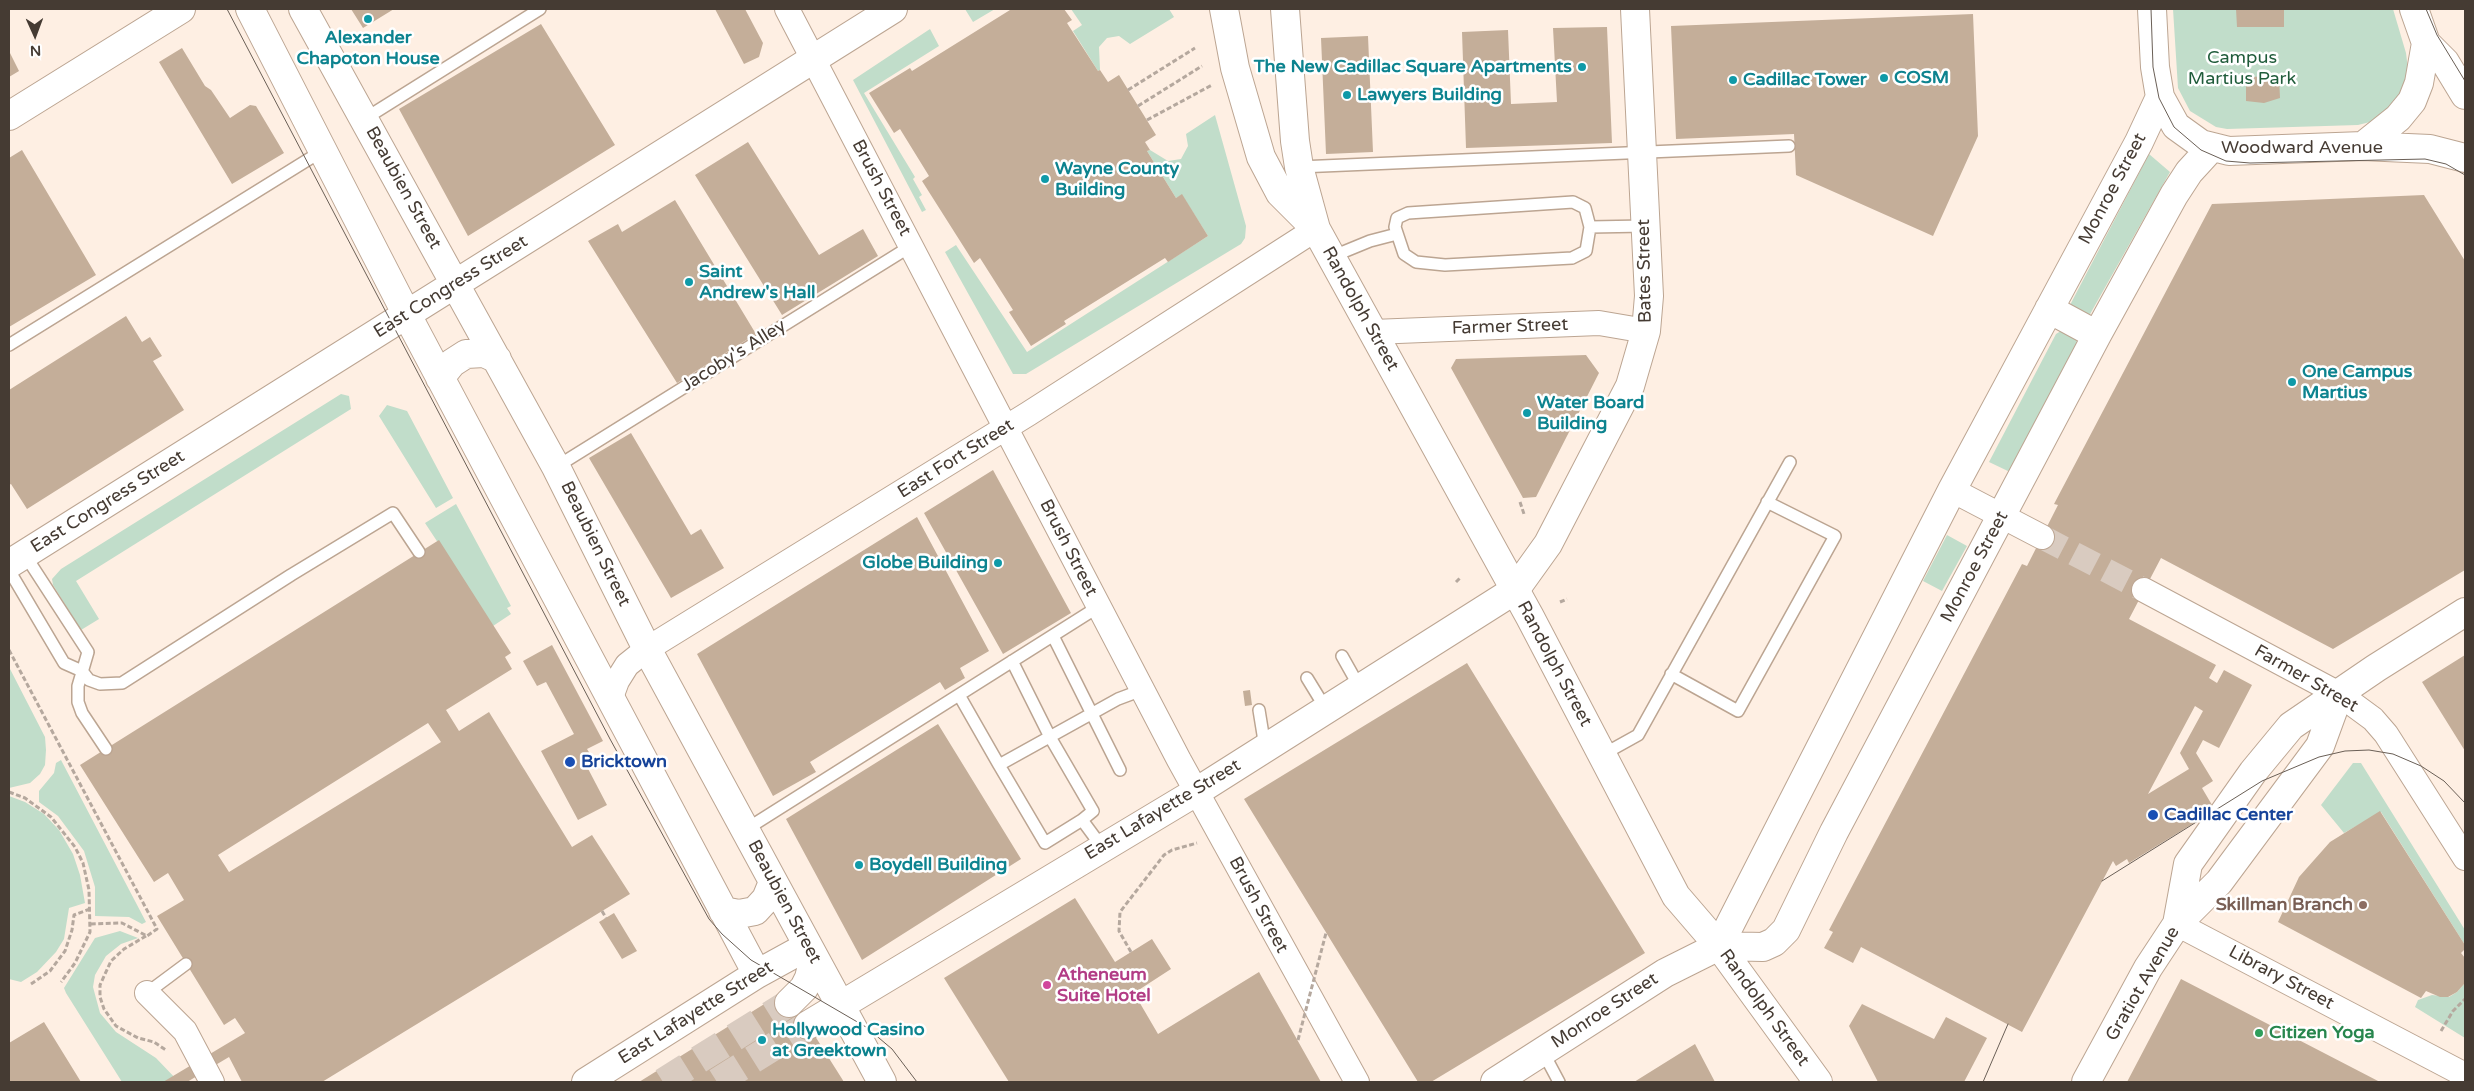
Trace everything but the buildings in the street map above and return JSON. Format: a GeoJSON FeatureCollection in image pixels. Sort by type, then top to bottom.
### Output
{"type":"FeatureCollection","features":[{"type":"Feature","properties":{"kind":"street"},"geometry":{"type":"LineString","coordinates":[[9,116],[181,9]]}},
{"type":"Feature","properties":{"kind":"street"},"geometry":{"type":"LineString","coordinates":[[250,9],[406,315],[757,974]]}},
{"type":"Feature","properties":{"kind":"street","name":"Beaubien Street"},"geometry":{"type":"LineString","coordinates":[[304,9],[366,118],[556,467],[647,649],[839,1006],[882,1082]]}},
{"type":"Feature","properties":{"kind":"street","name":"Brush Street"},"geometry":{"type":"LineString","coordinates":[[787,9],[1196,792],[1357,1082]]}},
{"type":"Feature","properties":{"kind":"street","name":"East Congress Street"},"geometry":{"type":"LineString","coordinates":[[14,563],[455,282],[483,267],[893,9]]}},
{"type":"Feature","properties":{"kind":"street","name":"Randolph Street"},"geometry":{"type":"LineString","coordinates":[[1224,9],[1235,68],[1261,157],[1280,193],[1316,229]]}},
{"type":"Feature","properties":{"kind":"street","name":"Randolph Street"},"geometry":{"type":"LineString","coordinates":[[1284,9],[1299,167],[1316,229],[1515,590],[1676,896],[1719,946],[1818,1082]]}},
{"type":"Feature","properties":{"kind":"street","name":"Bates Street"},"geometry":{"type":"LineString","coordinates":[[1515,590],[1548,544],[1630,386],[1646,331],[1649,296],[1635,9]]}},
{"type":"Feature","properties":{"kind":"street","name":"Woodward Avenue"},"geometry":{"type":"LineString","coordinates":[[2152,9],[2155,67],[2160,97],[2171,120],[2182,132],[2211,148],[2239,151],[2363,146],[2430,149],[2465,158]]}},
{"type":"Feature","properties":{"kind":"street"},"geometry":{"type":"LineString","coordinates":[[2414,9],[2426,44],[2445,62],[2465,94]]}},
{"type":"Feature","properties":{"kind":"street"},"geometry":{"type":"LineString","coordinates":[[2363,146],[2398,118],[2412,101],[2419,83],[2426,44]]}},
{"type":"Feature","properties":{"kind":"street","name":"Monroe Street"},"geometry":{"type":"LineString","coordinates":[[1719,946],[1952,490],[2140,142],[2160,97]]}},
{"type":"Feature","properties":{"kind":"street","name":"Monroe Street"},"geometry":{"type":"LineString","coordinates":[[1495,1082],[1665,973],[1719,946],[1763,947],[1774,942],[1786,930],[1839,824],[2097,334],[2174,195],[2189,172],[2211,148]]}},
{"type":"Feature","properties":{"kind":"street","name":"East Fort Street"},"geometry":{"type":"LineString","coordinates":[[610,700],[617,681],[627,665],[647,649],[1006,428],[1316,229]]}},
{"type":"Feature","properties":{"kind":"street"},"geometry":{"type":"LineString","coordinates":[[2049,309],[2097,334]]}},
{"type":"Feature","properties":{"kind":"street","name":"Farmer Street"},"geometry":{"type":"LineString","coordinates":[[1373,332],[1599,323],[1646,331]]}},
{"type":"Feature","properties":{"kind":"street"},"geometry":{"type":"LineString","coordinates":[[440,378],[452,363],[466,354],[484,353],[497,359]]}},
{"type":"Feature","properties":{"kind":"street"},"geometry":{"type":"LineString","coordinates":[[1952,490],[2042,537]]}},
{"type":"Feature","properties":{"kind":"street","name":"East Lafayette Street"},"geometry":{"type":"LineString","coordinates":[[808,1025],[1196,792],[1515,590]]}},
{"type":"Feature","properties":{"kind":"street","name":"Farmer Street"},"geometry":{"type":"LineString","coordinates":[[2144,590],[2339,694],[2372,719],[2386,734],[2465,858]]}},
{"type":"Feature","properties":{"kind":"street"},"geometry":{"type":"LineString","coordinates":[[2177,924],[2188,864],[2271,748],[2291,726],[2465,612]]}},
{"type":"Feature","properties":{"kind":"street","name":"Gratiot Avenue"},"geometry":{"type":"LineString","coordinates":[[2089,1077],[2148,968],[2177,924],[2219,882],[2320,746],[2339,694]]}},
{"type":"Feature","properties":{"kind":"street"},"geometry":{"type":"LineString","coordinates":[[723,911],[739,914],[755,910],[766,899],[773,882]]}},
{"type":"Feature","properties":{"kind":"street","name":"Library Street"},"geometry":{"type":"LineString","coordinates":[[2177,924],[2465,1075]]}},
{"type":"Feature","properties":{"kind":"street"},"geometry":{"type":"LineString","coordinates":[[789,1002],[801,992],[809,978],[812,966],[810,949]]}},
{"type":"Feature","properties":{"kind":"street","name":"East Lafayette Street"},"geometry":{"type":"LineString","coordinates":[[586,1082],[757,974],[810,949]]}},
{"type":"Feature","properties":{"kind":"street"},"geometry":{"type":"LineString","coordinates":[[147,993],[185,1030],[212,1082]]}},
{"type":"Feature","properties":{"kind":"lane"},"geometry":{"type":"LineString","coordinates":[[366,118],[540,9]]}},
{"type":"Feature","properties":{"kind":"lane"},"geometry":{"type":"LineString","coordinates":[[1299,167],[1789,146]]}},
{"type":"Feature","properties":{"kind":"lane"},"geometry":{"type":"LineString","coordinates":[[9,345],[322,151]]}},
{"type":"Feature","properties":{"kind":"lane"},"geometry":{"type":"LineString","coordinates":[[1573,202],[1585,208],[1590,227],[1586,251],[1572,258],[1445,264],[1416,262],[1404,254],[1397,234],[1395,227],[1397,218],[1408,213],[1573,202]]}},
{"type":"Feature","properties":{"kind":"lane"},"geometry":{"type":"LineString","coordinates":[[1590,227],[1645,226]]}},
{"type":"Feature","properties":{"kind":"lane"},"geometry":{"type":"LineString","coordinates":[[1331,257],[1370,240],[1397,234]]}},
{"type":"Feature","properties":{"kind":"lane","name":"Jacoby's Alley"},"geometry":{"type":"LineString","coordinates":[[556,467],[911,246]]}},
{"type":"Feature","properties":{"kind":"lane"},"geometry":{"type":"LineString","coordinates":[[1601,755],[1638,735],[1790,462]]}},
{"type":"Feature","properties":{"kind":"lane"},"geometry":{"type":"LineString","coordinates":[[1672,674],[1738,711],[1835,536],[1767,502]]}},
{"type":"Feature","properties":{"kind":"lane"},"geometry":{"type":"LineString","coordinates":[[14,563],[64,663],[82,671],[88,680],[100,684],[122,683],[291,574],[393,514],[419,552]]}},
{"type":"Feature","properties":{"kind":"lane"},"geometry":{"type":"LineString","coordinates":[[14,563],[88,652],[78,686],[78,702],[82,713],[106,749]]}},
{"type":"Feature","properties":{"kind":"lane"},"geometry":{"type":"LineString","coordinates":[[745,830],[1098,607]]}},
{"type":"Feature","properties":{"kind":"lane"},"geometry":{"type":"LineString","coordinates":[[1054,636],[1120,770]]}},
{"type":"Feature","properties":{"kind":"lane"},"geometry":{"type":"LineString","coordinates":[[1342,656],[1360,688]]}},
{"type":"Feature","properties":{"kind":"lane"},"geometry":{"type":"LineString","coordinates":[[959,695],[1045,843],[1093,811],[1050,737],[1012,662]]}},
{"type":"Feature","properties":{"kind":"lane"},"geometry":{"type":"LineString","coordinates":[[1307,678],[1326,709]]}},
{"type":"Feature","properties":{"kind":"lane"},"geometry":{"type":"LineString","coordinates":[[999,765],[1118,699],[1142,690]]}},
{"type":"Feature","properties":{"kind":"lane"},"geometry":{"type":"LineString","coordinates":[[1259,710],[1265,747]]}},
{"type":"Feature","properties":{"kind":"lane"},"geometry":{"type":"LineString","coordinates":[[1082,820],[1102,847]]}},
{"type":"Feature","properties":{"kind":"lane"},"geometry":{"type":"LineString","coordinates":[[147,993],[186,964]]}},
{"type":"Feature","properties":{"kind":"lane"},"geometry":{"type":"LineString","coordinates":[[1543,1052],[1559,1082]]}},
{"type":"Feature","properties":{"kind":"path"},"geometry":{"type":"LineString","coordinates":[[1128,90],[1195,48]]}},
{"type":"Feature","properties":{"kind":"path"},"geometry":{"type":"LineString","coordinates":[[1138,106],[1202,66]]}},
{"type":"Feature","properties":{"kind":"path"},"geometry":{"type":"LineString","coordinates":[[1147,120],[1211,86]]}},
{"type":"Feature","properties":{"kind":"path"},"geometry":{"type":"LineString","coordinates":[[1520,502],[1524,514]]}},
{"type":"Feature","properties":{"kind":"path"},"geometry":{"type":"LineString","coordinates":[[1456,582],[1460,578]]}},
{"type":"Feature","properties":{"kind":"path"},"geometry":{"type":"LineString","coordinates":[[1560,602],[1567,599]]}},
{"type":"Feature","properties":{"kind":"path"},"geometry":{"type":"LineString","coordinates":[[9,650],[157,929],[147,936],[122,923],[90,924]]}},
{"type":"Feature","properties":{"kind":"path"},"geometry":{"type":"LineString","coordinates":[[9,792],[25,798],[56,823],[75,847],[86,873],[90,890],[90,932],[76,964],[62,982]]}},
{"type":"Feature","properties":{"kind":"path"},"geometry":{"type":"LineString","coordinates":[[1131,952],[1119,931],[1118,922],[1124,907],[1164,855],[1172,850],[1200,842]]}},
{"type":"Feature","properties":{"kind":"path"},"geometry":{"type":"LineString","coordinates":[[31,984],[50,971],[66,950],[74,916],[90,909]]}},
{"type":"Feature","properties":{"kind":"path"},"geometry":{"type":"LineString","coordinates":[[602,911],[606,918]]}},
{"type":"Feature","properties":{"kind":"path"},"geometry":{"type":"LineString","coordinates":[[1298,1040],[1326,933]]}},
{"type":"Feature","properties":{"kind":"path"},"geometry":{"type":"LineString","coordinates":[[2441,1031],[2453,1012],[2465,999]]}},
{"type":"Feature","properties":{"kind":"green space"},"geometry":{"type":"Polygon","coordinates":[[[965,9],[995,9],[973,22],[965,9]]]}},
{"type":"Feature","properties":{"kind":"green space"},"geometry":{"type":"Polygon","coordinates":[[[1071,9],[1169,9],[1174,17],[1130,44],[1119,36],[1107,38],[1099,47],[1100,70],[1098,71],[1073,31],[1082,25],[1071,9]]]}},
{"type":"Feature","properties":{"kind":"green space","name":"Campus Martius Park"},"geometry":{"type":"Polygon","coordinates":[[[2173,9],[2393,9],[2406,53],[2408,69],[2405,84],[2401,94],[2383,115],[2370,122],[2358,125],[2227,129],[2216,127],[2190,111],[2178,88],[2173,9]]]}},
{"type":"Feature","properties":{"kind":"green space"},"geometry":{"type":"Polygon","coordinates":[[[930,29],[939,46],[864,93],[915,177],[913,179],[922,195],[919,197],[926,210],[922,212],[853,80],[930,29]]]}},
{"type":"Feature","properties":{"kind":"green space"},"geometry":{"type":"Polygon","coordinates":[[[1215,115],[1246,226],[1245,238],[1241,244],[1026,374],[1013,374],[945,252],[956,245],[1027,352],[1208,236],[1182,195],[1176,198],[1147,151],[1150,150],[1168,161],[1181,159],[1188,146],[1186,134],[1215,115]]]}},
{"type":"Feature","properties":{"kind":"green space"},"geometry":{"type":"Polygon","coordinates":[[[2149,154],[2170,172],[2089,316],[2070,305],[2149,154]]]}},
{"type":"Feature","properties":{"kind":"green space"},"geometry":{"type":"Polygon","coordinates":[[[2064,329],[2076,337],[2077,343],[2010,472],[1989,462],[2056,334],[2064,329]]]}},
{"type":"Feature","properties":{"kind":"green space"},"geometry":{"type":"Polygon","coordinates":[[[341,394],[349,396],[351,409],[76,581],[99,619],[81,630],[53,585],[52,579],[61,569],[341,394]]]}},
{"type":"Feature","properties":{"kind":"green space"},"geometry":{"type":"Polygon","coordinates":[[[387,405],[407,411],[453,498],[436,508],[379,416],[387,405]]]}},
{"type":"Feature","properties":{"kind":"green space"},"geometry":{"type":"Polygon","coordinates":[[[456,504],[511,606],[507,608],[511,614],[493,626],[425,523],[456,504]]]}},
{"type":"Feature","properties":{"kind":"green space"},"geometry":{"type":"Polygon","coordinates":[[[1947,535],[1967,546],[1942,591],[1923,581],[1947,535]]]}},
{"type":"Feature","properties":{"kind":"green space"},"geometry":{"type":"Polygon","coordinates":[[[9,667],[45,737],[46,750],[45,765],[40,774],[30,783],[9,788],[9,667]]]}},
{"type":"Feature","properties":{"kind":"green space"},"geometry":{"type":"Polygon","coordinates":[[[61,760],[146,922],[142,924],[129,917],[95,916],[95,887],[84,851],[58,816],[39,802],[39,791],[54,773],[56,763],[61,760]]]}},
{"type":"Feature","properties":{"kind":"green space"},"geometry":{"type":"Polygon","coordinates":[[[2353,763],[2361,763],[2465,930],[2465,945],[2381,812],[2344,833],[2321,805],[2353,763]]]}},
{"type":"Feature","properties":{"kind":"green space"},"geometry":{"type":"Polygon","coordinates":[[[9,796],[25,802],[44,814],[59,830],[73,854],[80,875],[85,903],[69,908],[64,939],[56,952],[37,972],[21,982],[9,979],[9,796]]]}},
{"type":"Feature","properties":{"kind":"green space"},"geometry":{"type":"Polygon","coordinates":[[[120,931],[138,938],[121,944],[106,956],[95,975],[93,987],[100,1013],[116,1032],[156,1058],[179,1082],[122,1082],[64,988],[95,938],[120,931]]]}},
{"type":"Feature","properties":{"kind":"green space"},"geometry":{"type":"Polygon","coordinates":[[[2465,983],[2465,1038],[2415,1007],[2418,1000],[2432,995],[2449,997],[2457,992],[2465,983]]]}},
{"type":"Feature","properties":{"kind":"tunnel"},"geometry":{"type":"LineString","coordinates":[[2042,537],[2144,590]]}},
{"type":"Feature","properties":{"kind":"tunnel"},"geometry":{"type":"LineString","coordinates":[[663,1082],[789,1003]]}},
{"type":"Feature","properties":{"kind":"tunnel"},"geometry":{"type":"LineString","coordinates":[[717,1082],[808,1025]]}},
{"type":"Feature","properties":{"kind":"tram line"},"geometry":{"type":"LineString","coordinates":[[227,9],[610,739],[709,919],[722,934],[751,960],[866,1027],[892,1049],[917,1082]]}},
{"type":"Feature","properties":{"kind":"tram line"},"geometry":{"type":"LineString","coordinates":[[2151,9],[2153,67],[2159,98],[2174,127],[2201,150],[2226,161],[2250,163],[2425,159],[2446,164],[2465,175]]}},
{"type":"Feature","properties":{"kind":"tram line"},"geometry":{"type":"LineString","coordinates":[[2426,9],[2437,35],[2465,81]]}},
{"type":"Feature","properties":{"kind":"tram line"},"geometry":{"type":"LineString","coordinates":[[2102,881],[2262,781],[2319,757],[2345,751],[2369,750],[2393,754],[2421,766],[2444,781],[2465,803]]}},
{"type":"Feature","properties":{"kind":"tram line"},"geometry":{"type":"LineString","coordinates":[[1983,1082],[2008,1024]]}},
{"type":"Feature","properties":{"kind":"place","name":"Alexander Chapoton House"},"geometry":{"type":"Point","coordinates":[368,19]}},
{"type":"Feature","properties":{"kind":"place","name":"The New Cadillac Square Apartments"},"geometry":{"type":"Point","coordinates":[1582,67]}},
{"type":"Feature","properties":{"kind":"place","name":"COSM"},"geometry":{"type":"Point","coordinates":[1884,78]}},
{"type":"Feature","properties":{"kind":"place","name":"Cadillac Tower"},"geometry":{"type":"Point","coordinates":[1733,80]}},
{"type":"Feature","properties":{"kind":"place","name":"Lawyers Building"},"geometry":{"type":"Point","coordinates":[1347,95]}},
{"type":"Feature","properties":{"kind":"place","name":"Wayne County Building"},"geometry":{"type":"Point","coordinates":[1045,179]}},
{"type":"Feature","properties":{"kind":"place","name":"Saint Andrew's Hall"},"geometry":{"type":"Point","coordinates":[689,282]}},
{"type":"Feature","properties":{"kind":"place","name":"One Campus Martius"},"geometry":{"type":"Point","coordinates":[2292,382]}},
{"type":"Feature","properties":{"kind":"place","name":"Water Board Building"},"geometry":{"type":"Point","coordinates":[1527,413]}},
{"type":"Feature","properties":{"kind":"place","name":"Globe Building"},"geometry":{"type":"Point","coordinates":[998,563]}},
{"type":"Feature","properties":{"kind":"place","name":"Bricktown"},"geometry":{"type":"Point","coordinates":[570,762]}},
{"type":"Feature","properties":{"kind":"place","name":"Cadillac Center"},"geometry":{"type":"Point","coordinates":[2153,815]}},
{"type":"Feature","properties":{"kind":"place","name":"Boydell Building"},"geometry":{"type":"Point","coordinates":[859,865]}},
{"type":"Feature","properties":{"kind":"place","name":"Skillman Branch"},"geometry":{"type":"Point","coordinates":[2363,905]}},
{"type":"Feature","properties":{"kind":"place","name":"Atheneum Suite Hotel"},"geometry":{"type":"Point","coordinates":[1047,985]}},
{"type":"Feature","properties":{"kind":"place","name":"Citizen Yoga"},"geometry":{"type":"Point","coordinates":[2259,1033]}},
{"type":"Feature","properties":{"kind":"place","name":"Hollywood Casino at Greektown"},"geometry":{"type":"Point","coordinates":[762,1040]}}]}
